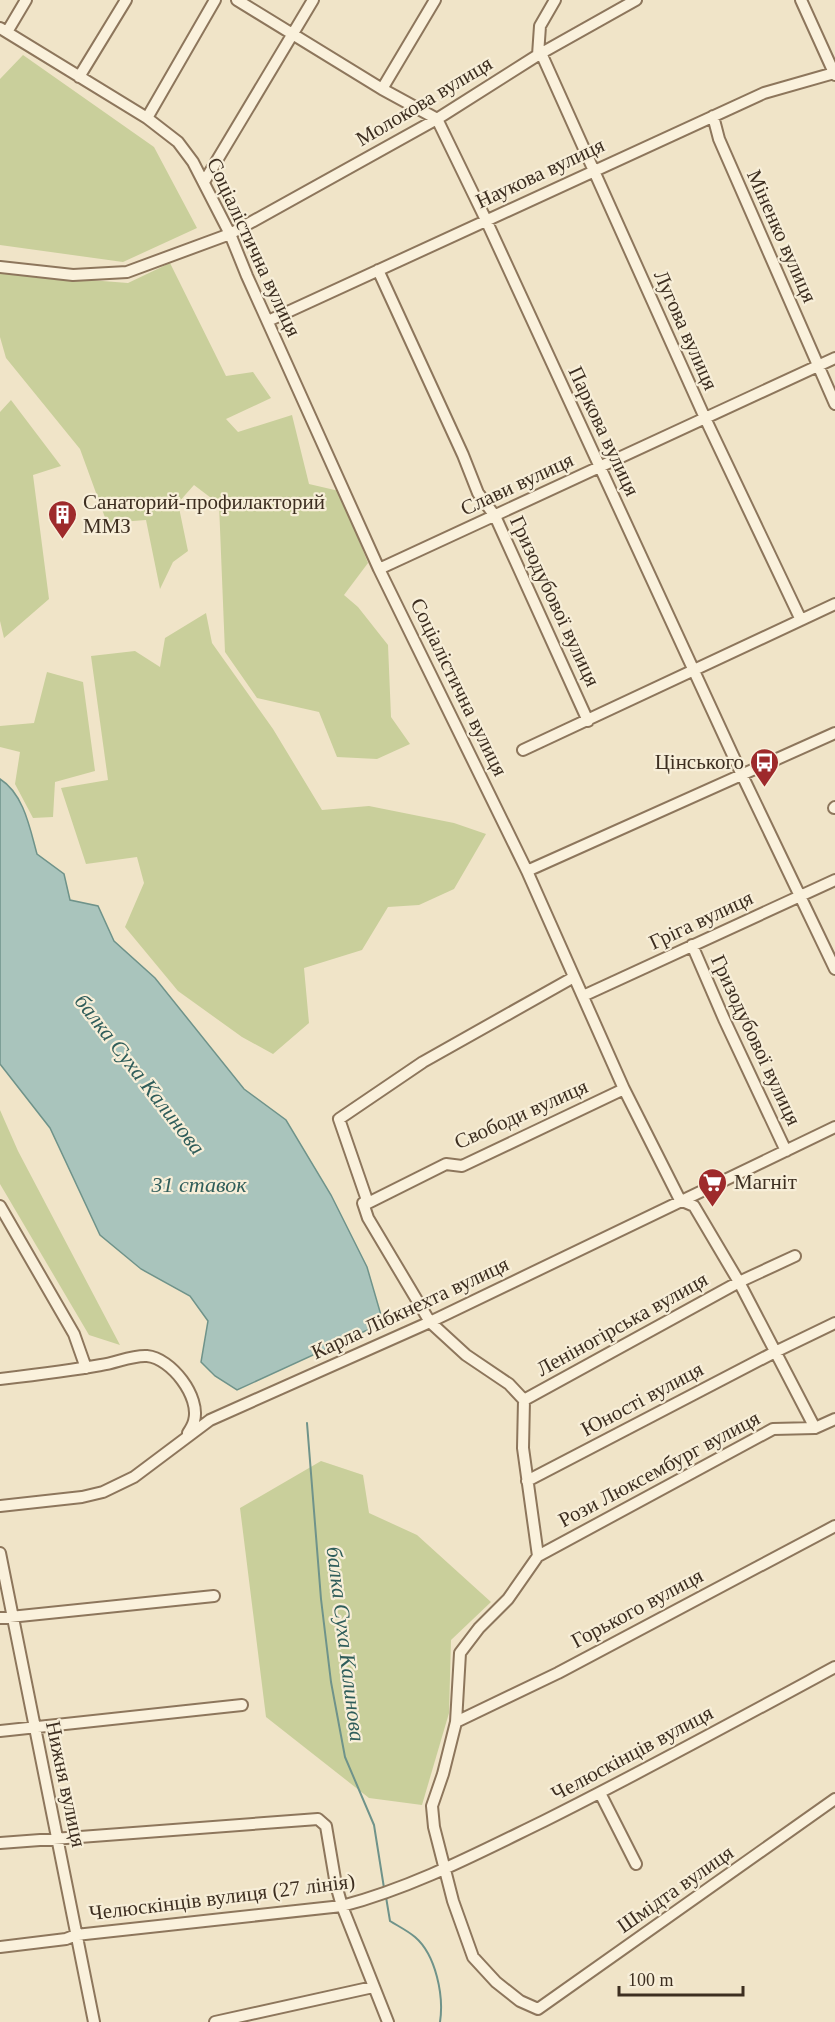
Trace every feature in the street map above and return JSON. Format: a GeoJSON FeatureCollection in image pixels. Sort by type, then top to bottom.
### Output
{"type":"FeatureCollection","features":[{"type":"Feature","properties":{"kind":"street"},"geometry":{"type":"LineString","coordinates":[[3,30],[26,0]]}},
{"type":"Feature","properties":{"kind":"street"},"geometry":{"type":"LineString","coordinates":[[79,77],[126,0]]}},
{"type":"Feature","properties":{"kind":"street"},"geometry":{"type":"LineString","coordinates":[[147,118],[215,0]]}},
{"type":"Feature","properties":{"kind":"street"},"geometry":{"type":"LineString","coordinates":[[237,0],[382,89],[437,118]]}},
{"type":"Feature","properties":{"kind":"street"},"geometry":{"type":"LineString","coordinates":[[204,182],[313,0]]}},
{"type":"Feature","properties":{"kind":"street"},"geometry":{"type":"LineString","coordinates":[[382,89],[435,0]]}},
{"type":"Feature","properties":{"kind":"street"},"geometry":{"type":"LineString","coordinates":[[539,54],[540,26],[555,0]]}},
{"type":"Feature","properties":{"kind":"street","name":"Молокова вулиця"},"geometry":{"type":"LineString","coordinates":[[0,267],[74,275],[127,272],[230,234],[437,118],[539,54],[636,0]]}},
{"type":"Feature","properties":{"kind":"street"},"geometry":{"type":"LineString","coordinates":[[801,0],[834,74]]}},
{"type":"Feature","properties":{"kind":"street","name":"Соціалістична вулиця"},"geometry":{"type":"LineString","coordinates":[[3,30],[147,118],[178,142],[193,162],[230,234],[380,569],[527,871],[624,1089],[680,1200],[694,1206],[739,1282],[815,1428]]}},
{"type":"Feature","properties":{"kind":"street","name":"Лугова вулиця"},"geometry":{"type":"LineString","coordinates":[[539,54],[705,418],[801,620]]}},
{"type":"Feature","properties":{"kind":"street","name":"Наукова вулиця"},"geometry":{"type":"LineString","coordinates":[[268,321],[592,170],[764,93],[834,74]]}},
{"type":"Feature","properties":{"kind":"street","name":"Міненко вулиця"},"geometry":{"type":"LineString","coordinates":[[713,116],[718,139],[835,404]]}},
{"type":"Feature","properties":{"kind":"street","name":"Паркова вулиця"},"geometry":{"type":"LineString","coordinates":[[437,118],[742,776],[835,969]]}},
{"type":"Feature","properties":{"kind":"street","name":"Гризодубової вулиця"},"geometry":{"type":"LineString","coordinates":[[378,270],[463,455],[478,493],[495,516],[588,721]]}},
{"type":"Feature","properties":{"kind":"street","name":"Слави вулиця"},"geometry":{"type":"LineString","coordinates":[[380,569],[835,358]]}},
{"type":"Feature","properties":{"kind":"street"},"geometry":{"type":"LineString","coordinates":[[523,750],[835,604]]}},
{"type":"Feature","properties":{"kind":"street"},"geometry":{"type":"LineString","coordinates":[[527,871],[835,733]]}},
{"type":"Feature","properties":{"kind":"street","name":"Гріга вулиця"},"geometry":{"type":"LineString","coordinates":[[583,996],[835,880]]}},
{"type":"Feature","properties":{"kind":"street","name":"Гризодубової вулиця"},"geometry":{"type":"LineString","coordinates":[[692,945],[786,1151]]}},
{"type":"Feature","properties":{"kind":"street"},"geometry":{"type":"LineString","coordinates":[[445,1870],[434,1827],[432,1806],[456,1722],[460,1653],[479,1628],[508,1599],[538,1556],[523,1448],[524,1400],[509,1384],[466,1355],[430,1322],[368,1218],[363,1203],[368,1203],[339,1119],[423,1062],[574,977]]}},
{"type":"Feature","properties":{"kind":"street","name":"Свободи вулиця"},"geometry":{"type":"LineString","coordinates":[[368,1203],[446,1164],[462,1166],[624,1089]]}},
{"type":"Feature","properties":{"kind":"street","name":"Карла Лібкнехта вулиця"},"geometry":{"type":"LineString","coordinates":[[0,1506],[82,1497],[103,1492],[134,1477],[210,1420],[430,1322],[835,1127]]}},
{"type":"Feature","properties":{"kind":"street"},"geometry":{"type":"LineString","coordinates":[[0,1206],[74,1334],[86,1368]]}},
{"type":"Feature","properties":{"kind":"street","name":"Леніногірська вулиця"},"geometry":{"type":"LineString","coordinates":[[524,1400],[739,1282],[795,1256]]}},
{"type":"Feature","properties":{"kind":"street","name":"Юності вулиця"},"geometry":{"type":"LineString","coordinates":[[527,1481],[835,1323]]}},
{"type":"Feature","properties":{"kind":"street"},"geometry":{"type":"LineString","coordinates":[[0,1379],[86,1368],[144,1356],[163,1361],[187,1386],[192,1396],[195,1420],[186,1436]]}},
{"type":"Feature","properties":{"kind":"street","name":"Рози Люксембург вулиця"},"geometry":{"type":"LineString","coordinates":[[538,1556],[773,1429],[815,1428],[835,1419]]}},
{"type":"Feature","properties":{"kind":"street","name":"Горького вулиця"},"geometry":{"type":"LineString","coordinates":[[456,1722],[558,1673],[835,1526]]}},
{"type":"Feature","properties":{"kind":"street","name":"Нижня вулиця"},"geometry":{"type":"LineString","coordinates":[[0,1553],[94,2022]]}},
{"type":"Feature","properties":{"kind":"street"},"geometry":{"type":"LineString","coordinates":[[0,1618],[214,1596]]}},
{"type":"Feature","properties":{"kind":"street","name":"Челюскінців вулиця"},"geometry":{"type":"LineString","coordinates":[[445,1870],[600,1793],[835,1667]]}},
{"type":"Feature","properties":{"kind":"street"},"geometry":{"type":"LineString","coordinates":[[0,1731],[242,1705]]}},
{"type":"Feature","properties":{"kind":"street"},"geometry":{"type":"LineString","coordinates":[[600,1793],[636,1864]]}},
{"type":"Feature","properties":{"kind":"street","name":"Шмідта вулиця"},"geometry":{"type":"LineString","coordinates":[[445,1870],[461,1928],[473,1958],[496,1982],[520,2001],[538,2009],[835,1799]]}},
{"type":"Feature","properties":{"kind":"street"},"geometry":{"type":"LineString","coordinates":[[0,1843],[318,1819],[326,1826],[342,1906],[388,2022]]}},
{"type":"Feature","properties":{"kind":"street","name":"Челюскінців вулиця (27 лiнiя)"},"geometry":{"type":"LineString","coordinates":[[0,1947],[66,1939],[76,1935],[342,1906],[374,1897],[445,1870]]}},
{"type":"Feature","properties":{"kind":"street"},"geometry":{"type":"LineString","coordinates":[[215,2022],[373,1988]]}},
{"type":"Feature","properties":{"kind":"green space"},"geometry":{"type":"Polygon","coordinates":[[[23,55],[154,147],[197,228],[123,262],[0,245],[0,79],[23,55]]]}},
{"type":"Feature","properties":{"kind":"green space"},"geometry":{"type":"Polygon","coordinates":[[[170,263],[226,376],[253,372],[271,398],[226,419],[238,432],[292,415],[309,484],[339,491],[368,563],[344,595],[358,607],[388,645],[391,717],[410,744],[377,759],[337,757],[319,712],[257,698],[225,652],[219,504],[194,485],[178,503],[188,551],[173,562],[160,589],[146,520],[107,523],[80,449],[6,358],[0,337],[0,273],[128,283],[170,263]]]}},
{"type":"Feature","properties":{"kind":"green space"},"geometry":{"type":"Polygon","coordinates":[[[11,400],[61,466],[33,475],[49,599],[4,638],[0,621],[0,412],[11,400]]]}},
{"type":"Feature","properties":{"kind":"green space"},"geometry":{"type":"Polygon","coordinates":[[[206,613],[212,643],[273,729],[322,810],[369,806],[454,823],[486,834],[454,889],[419,905],[388,907],[362,950],[304,968],[309,1023],[273,1054],[242,1037],[178,991],[125,927],[144,883],[137,857],[86,864],[61,788],[108,780],[91,656],[135,651],[160,667],[165,638],[206,613]]]}},
{"type":"Feature","properties":{"kind":"green space"},"geometry":{"type":"Polygon","coordinates":[[[47,672],[83,682],[95,771],[55,782],[53,817],[33,818],[15,784],[20,752],[0,747],[0,726],[34,723],[47,672]]]}},
{"type":"Feature","properties":{"kind":"green space"},"geometry":{"type":"Polygon","coordinates":[[[0,1110],[18,1151],[120,1345],[89,1335],[0,1184],[0,1110]]]}},
{"type":"Feature","properties":{"kind":"green space"},"geometry":{"type":"Polygon","coordinates":[[[321,1461],[363,1475],[369,1513],[417,1535],[491,1602],[451,1640],[449,1713],[422,1805],[369,1798],[266,1717],[240,1508],[321,1461]]]}},
{"type":"Feature","properties":{"kind":"water","name":"31 ставок"},"geometry":{"type":"Polygon","coordinates":[[[0,779],[15,794],[25,813],[37,854],[64,874],[70,900],[98,906],[114,941],[155,978],[244,1089],[286,1120],[331,1195],[367,1267],[381,1315],[372,1328],[237,1390],[215,1376],[201,1362],[208,1321],[190,1296],[141,1269],[100,1235],[50,1128],[0,1064],[0,779]]]}},
{"type":"Feature","properties":{"kind":"waterway","name":"балка Суха Калинова"},"geometry":{"type":"LineString","coordinates":[[307,1423],[321,1599],[331,1682],[345,1757],[374,1825],[384,1888]]}},
{"type":"Feature","properties":{"kind":"waterway","name":"балка Суха Калинова"},"geometry":{"type":"LineString","coordinates":[[386,1897],[390,1921],[415,1937],[433,1965],[441,2000],[440,2022]]}},
{"type":"Feature","properties":{"kind":"place","name":"Санаторий-профилакторий ММЗ"},"geometry":{"type":"Point","coordinates":[62,540]}},
{"type":"Feature","properties":{"kind":"place","name":"Цінського"},"geometry":{"type":"Point","coordinates":[765,788]}},
{"type":"Feature","properties":{"kind":"place","name":"Магніт"},"geometry":{"type":"Point","coordinates":[713,1208]}}]}
